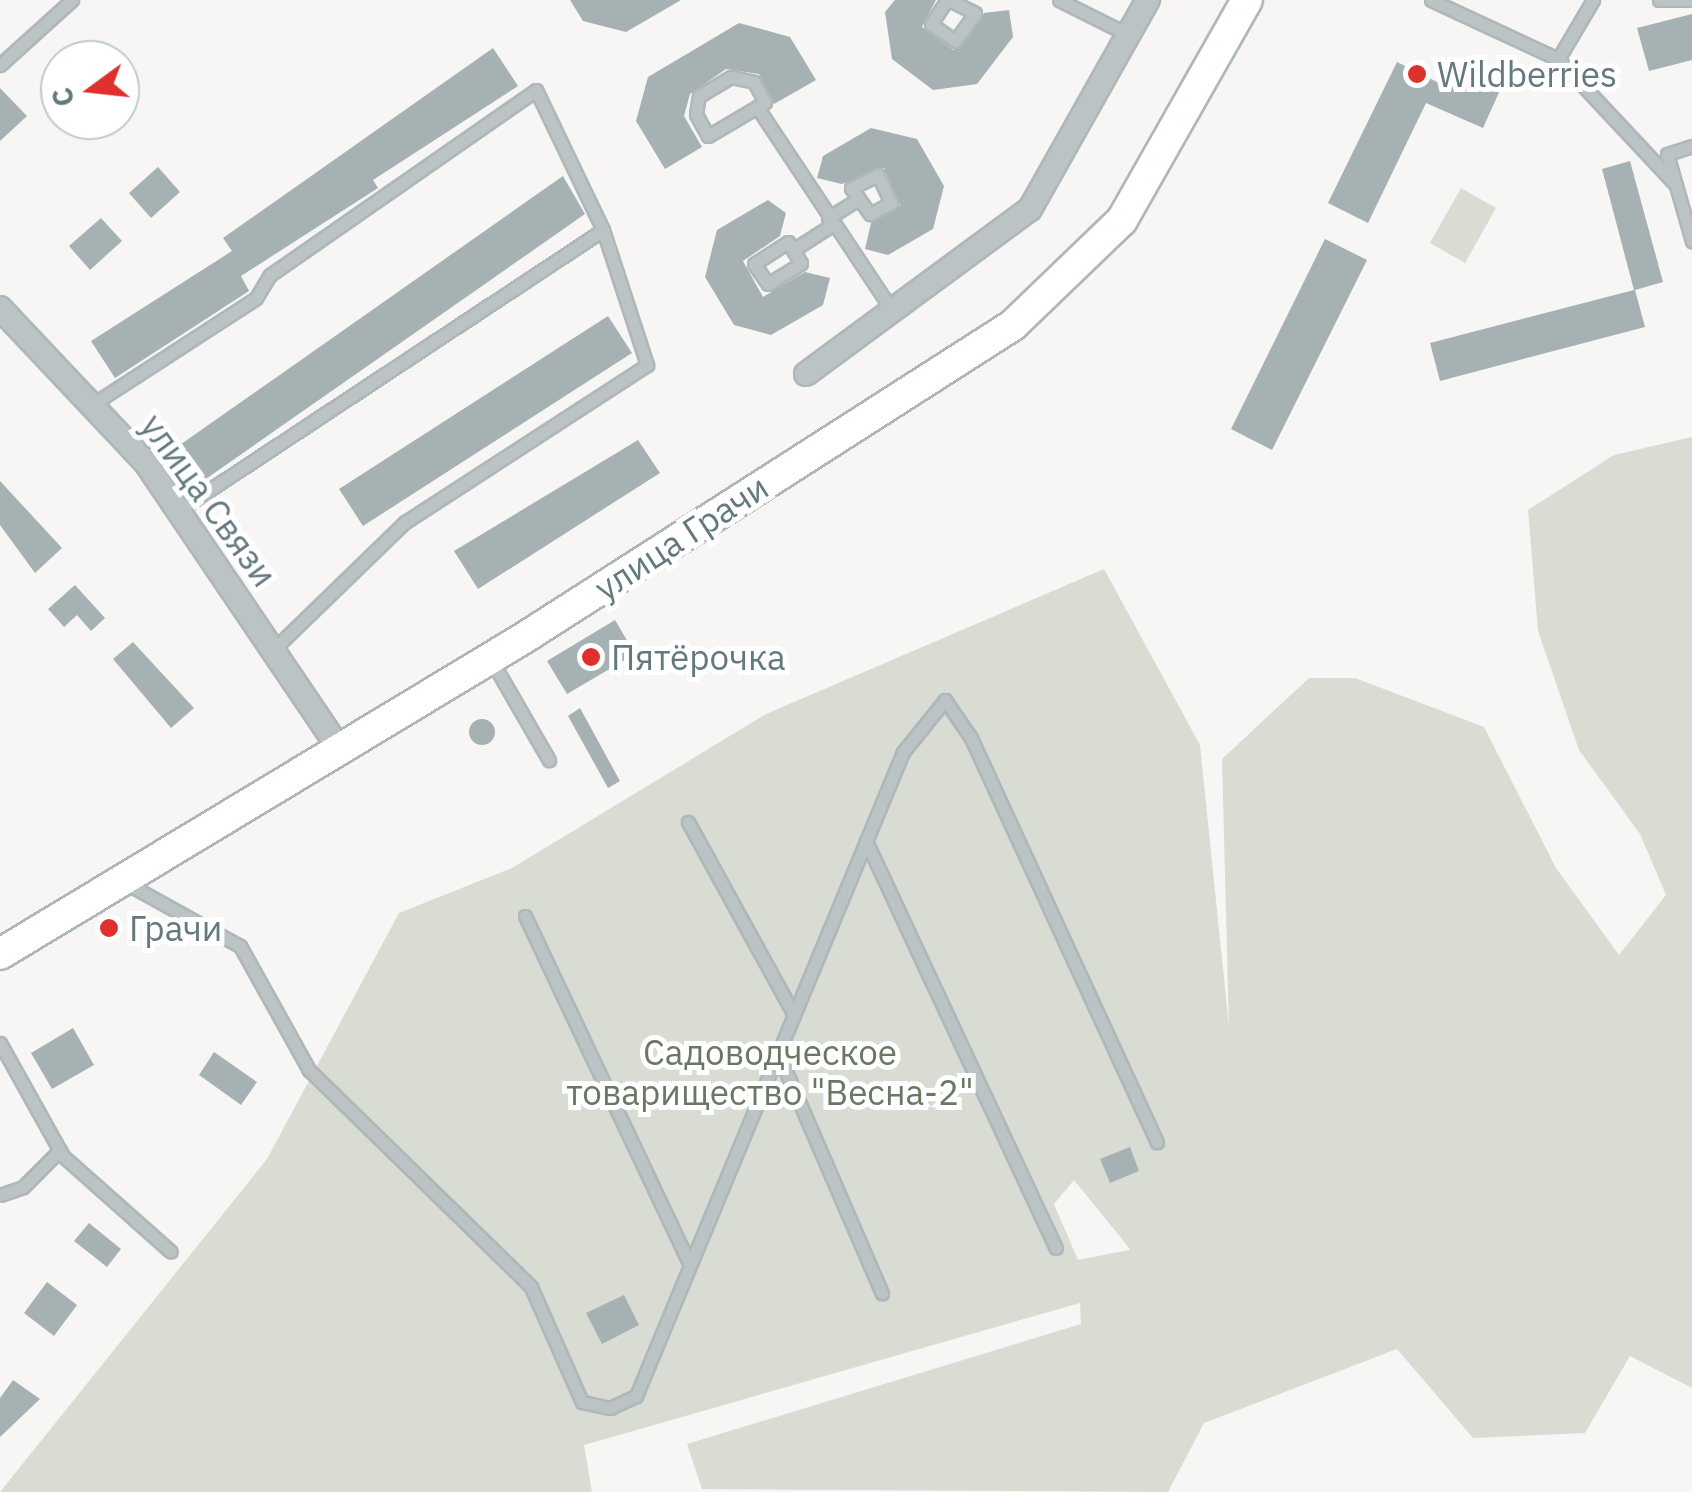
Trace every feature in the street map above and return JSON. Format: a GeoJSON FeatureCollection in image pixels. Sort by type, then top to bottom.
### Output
{"type":"FeatureCollection","features":[{"type":"Feature","properties":{"kind":"street"},"geometry":{"type":"LineString","coordinates":[[806,374],[894,313],[1030,209],[1148,0]]}},
{"type":"Feature","properties":{"kind":"street","name":"улица Грачи"},"geometry":{"type":"LineString","coordinates":[[0,954],[490,658],[1013,325],[1076,272],[1122,220],[1247,0]]}},
{"type":"Feature","properties":{"kind":"street","name":"улица Связи"},"geometry":{"type":"LineString","coordinates":[[0,308],[93,404],[178,510],[340,751]]}},
{"type":"Feature","properties":{"kind":"lane"},"geometry":{"type":"LineString","coordinates":[[0,65],[72,0]]}},
{"type":"Feature","properties":{"kind":"lane"},"geometry":{"type":"LineString","coordinates":[[949,0],[966,2],[975,13],[954,42],[931,24],[949,0]]}},
{"type":"Feature","properties":{"kind":"lane"},"geometry":{"type":"LineString","coordinates":[[1059,0],[1127,34]]}},
{"type":"Feature","properties":{"kind":"lane"},"geometry":{"type":"LineString","coordinates":[[1431,0],[1558,59],[1676,184]]}},
{"type":"Feature","properties":{"kind":"lane"},"geometry":{"type":"LineString","coordinates":[[1558,59],[1594,0]]}},
{"type":"Feature","properties":{"kind":"lane"},"geometry":{"type":"LineString","coordinates":[[1659,0],[1688,0]]}},
{"type":"Feature","properties":{"kind":"lane"},"geometry":{"type":"LineString","coordinates":[[731,77],[754,82],[765,102],[757,107],[708,136],[696,114],[700,96],[731,77]]}},
{"type":"Feature","properties":{"kind":"lane"},"geometry":{"type":"LineString","coordinates":[[93,404],[256,298],[270,275],[536,90],[603,230],[647,365],[405,522],[273,650]]}},
{"type":"Feature","properties":{"kind":"lane"},"geometry":{"type":"LineString","coordinates":[[757,107],[894,313]]}},
{"type":"Feature","properties":{"kind":"lane"},"geometry":{"type":"LineString","coordinates":[[1692,146],[1667,154],[1692,241]]}},
{"type":"Feature","properties":{"kind":"lane"},"geometry":{"type":"LineString","coordinates":[[793,250],[859,199]]}},
{"type":"Feature","properties":{"kind":"lane"},"geometry":{"type":"LineString","coordinates":[[178,510],[603,230]]}},
{"type":"Feature","properties":{"kind":"lane"},"geometry":{"type":"LineString","coordinates":[[490,658],[549,760]]}},
{"type":"Feature","properties":{"kind":"lane"},"geometry":{"type":"LineString","coordinates":[[122,881],[240,946],[309,1070],[532,1287],[582,1402],[610,1408],[636,1396],[902,752],[945,700],[971,738],[1157,1142]]}},
{"type":"Feature","properties":{"kind":"lane"},"geometry":{"type":"LineString","coordinates":[[688,822],[794,1015]]}},
{"type":"Feature","properties":{"kind":"lane"},"geometry":{"type":"LineString","coordinates":[[866,841],[1056,1248]]}},
{"type":"Feature","properties":{"kind":"lane"},"geometry":{"type":"LineString","coordinates":[[525,916],[690,1265]]}},
{"type":"Feature","properties":{"kind":"lane"},"geometry":{"type":"LineString","coordinates":[[0,1043],[60,1150],[171,1252]]}},
{"type":"Feature","properties":{"kind":"lane"},"geometry":{"type":"LineString","coordinates":[[778,1053],[882,1293]]}},
{"type":"Feature","properties":{"kind":"lane"},"geometry":{"type":"LineString","coordinates":[[0,1195],[60,1150]]}},
{"type":"Feature","properties":{"kind":"green space"},"geometry":{"type":"Polygon","coordinates":[[[1461,188],[1496,208],[1465,263],[1430,243],[1461,188]]]}},
{"type":"Feature","properties":{"kind":"green space","name":"Садоводческое товарищество \"Весна-2\""},"geometry":{"type":"Polygon","coordinates":[[[1692,437],[1692,1388],[1630,1356],[1585,1433],[1473,1438],[1397,1349],[1204,1423],[1168,1492],[702,1489],[687,1444],[1081,1324],[1080,1303],[584,1445],[592,1492],[0,1492],[267,1159],[399,913],[512,868],[766,714],[1104,569],[1200,745],[1229,1027],[1222,759],[1309,678],[1355,678],[1484,727],[1556,868],[1619,955],[1666,895],[1640,834],[1579,750],[1538,631],[1528,510],[1614,455],[1692,437]],[[1074,1180],[1054,1204],[1078,1260],[1130,1249],[1074,1180]]]}},
{"type":"Feature","properties":{"kind":"building"},"geometry":{"type":"Polygon","coordinates":[[[570,0],[681,0],[626,32],[583,21],[570,0]]]}},
{"type":"Feature","properties":{"kind":"building"},"geometry":{"type":"Polygon","coordinates":[[[895,0],[936,0],[922,27],[953,50],[984,13],[1009,10],[1013,37],[977,84],[933,90],[892,59],[885,12],[895,0]]]}},
{"type":"Feature","properties":{"kind":"building"},"geometry":{"type":"Polygon","coordinates":[[[1692,14],[1692,60],[1649,71],[1637,28],[1692,14]]]}},
{"type":"Feature","properties":{"kind":"building"},"geometry":{"type":"Polygon","coordinates":[[[739,23],[790,37],[816,80],[774,104],[759,74],[726,69],[690,94],[684,116],[702,147],[665,169],[636,121],[648,77],[739,23]]]}},
{"type":"Feature","properties":{"kind":"building"},"geometry":{"type":"Polygon","coordinates":[[[493,48],[518,86],[373,180],[378,188],[241,276],[249,291],[115,378],[91,341],[232,251],[223,238],[493,48]]]}},
{"type":"Feature","properties":{"kind":"building"},"geometry":{"type":"Polygon","coordinates":[[[1397,62],[1437,82],[1446,63],[1501,88],[1483,128],[1426,103],[1368,223],[1328,203],[1397,62]]]}},
{"type":"Feature","properties":{"kind":"building"},"geometry":{"type":"Polygon","coordinates":[[[0,88],[27,116],[0,141],[0,88]]]}},
{"type":"Feature","properties":{"kind":"building"},"geometry":{"type":"Polygon","coordinates":[[[871,128],[917,139],[944,186],[933,229],[888,255],[865,249],[871,223],[900,205],[884,168],[842,184],[817,178],[823,156],[871,128]]]}},
{"type":"Feature","properties":{"kind":"building"},"geometry":{"type":"Polygon","coordinates":[[[1630,161],[1663,282],[1635,290],[1645,327],[1440,381],[1430,343],[1634,290],[1602,169],[1630,161]]]}},
{"type":"Feature","properties":{"kind":"building"},"geometry":{"type":"Polygon","coordinates":[[[158,167],[180,192],[151,218],[129,193],[158,167]]]}},
{"type":"Feature","properties":{"kind":"building"},"geometry":{"type":"Polygon","coordinates":[[[563,176],[585,214],[190,490],[167,454],[563,176]]]}},
{"type":"Feature","properties":{"kind":"building"},"geometry":{"type":"Polygon","coordinates":[[[768,200],[786,213],[780,236],[743,261],[763,297],[805,272],[830,278],[823,305],[771,335],[734,325],[705,277],[717,230],[768,200]]]}},
{"type":"Feature","properties":{"kind":"building"},"geometry":{"type":"Polygon","coordinates":[[[101,218],[122,241],[90,270],[69,246],[101,218]]]}},
{"type":"Feature","properties":{"kind":"building"},"geometry":{"type":"Polygon","coordinates":[[[1325,239],[1367,260],[1272,450],[1231,429],[1325,239]]]}},
{"type":"Feature","properties":{"kind":"building"},"geometry":{"type":"Polygon","coordinates":[[[608,316],[632,353],[363,526],[339,489],[608,316]]]}},
{"type":"Feature","properties":{"kind":"building"},"geometry":{"type":"Polygon","coordinates":[[[638,440],[660,473],[478,589],[454,551],[638,440]]]}},
{"type":"Feature","properties":{"kind":"building"},"geometry":{"type":"Polygon","coordinates":[[[0,481],[62,548],[35,573],[0,525],[0,481]]]}},
{"type":"Feature","properties":{"kind":"building"},"geometry":{"type":"Polygon","coordinates":[[[75,585],[105,618],[91,631],[77,615],[64,627],[48,609],[75,585]]]}},
{"type":"Feature","properties":{"kind":"building","name":"Пятёрочка"},"geometry":{"type":"Polygon","coordinates":[[[615,620],[635,654],[567,694],[547,661],[615,620]]]}},
{"type":"Feature","properties":{"kind":"building"},"geometry":{"type":"Polygon","coordinates":[[[133,642],[194,708],[171,728],[113,659],[133,642]]]}},
{"type":"Feature","properties":{"kind":"building"},"geometry":{"type":"Polygon","coordinates":[[[580,708],[620,781],[608,788],[568,716],[580,708]]]}},
{"type":"Feature","properties":{"kind":"building"},"geometry":{"type":"Polygon","coordinates":[[[482,719],[491,723],[495,732],[491,741],[482,745],[473,741],[469,732],[473,723],[482,719]]]}},
{"type":"Feature","properties":{"kind":"building"},"geometry":{"type":"Polygon","coordinates":[[[73,1028],[94,1065],[52,1089],[31,1053],[73,1028]]]}},
{"type":"Feature","properties":{"kind":"building"},"geometry":{"type":"Polygon","coordinates":[[[214,1052],[257,1082],[241,1105],[199,1075],[214,1052]]]}},
{"type":"Feature","properties":{"kind":"building"},"geometry":{"type":"Polygon","coordinates":[[[1130,1147],[1139,1171],[1110,1183],[1100,1159],[1130,1147]]]}},
{"type":"Feature","properties":{"kind":"building"},"geometry":{"type":"Polygon","coordinates":[[[89,1223],[121,1249],[107,1267],[74,1241],[89,1223]]]}},
{"type":"Feature","properties":{"kind":"building"},"geometry":{"type":"Polygon","coordinates":[[[47,1282],[77,1305],[54,1336],[24,1313],[47,1282]]]}},
{"type":"Feature","properties":{"kind":"building"},"geometry":{"type":"Polygon","coordinates":[[[624,1295],[639,1325],[602,1344],[586,1313],[624,1295]]]}},
{"type":"Feature","properties":{"kind":"building"},"geometry":{"type":"Polygon","coordinates":[[[13,1380],[40,1399],[0,1437],[0,1398],[13,1380]]]}},
{"type":"Feature","properties":{"kind":"place","name":"Wildberries"},"geometry":{"type":"Point","coordinates":[1417,74]}},
{"type":"Feature","properties":{"kind":"place","name":"Пятёрочка"},"geometry":{"type":"Point","coordinates":[591,657]}},
{"type":"Feature","properties":{"kind":"place","name":"Грачи"},"geometry":{"type":"Point","coordinates":[109,928]}}]}
